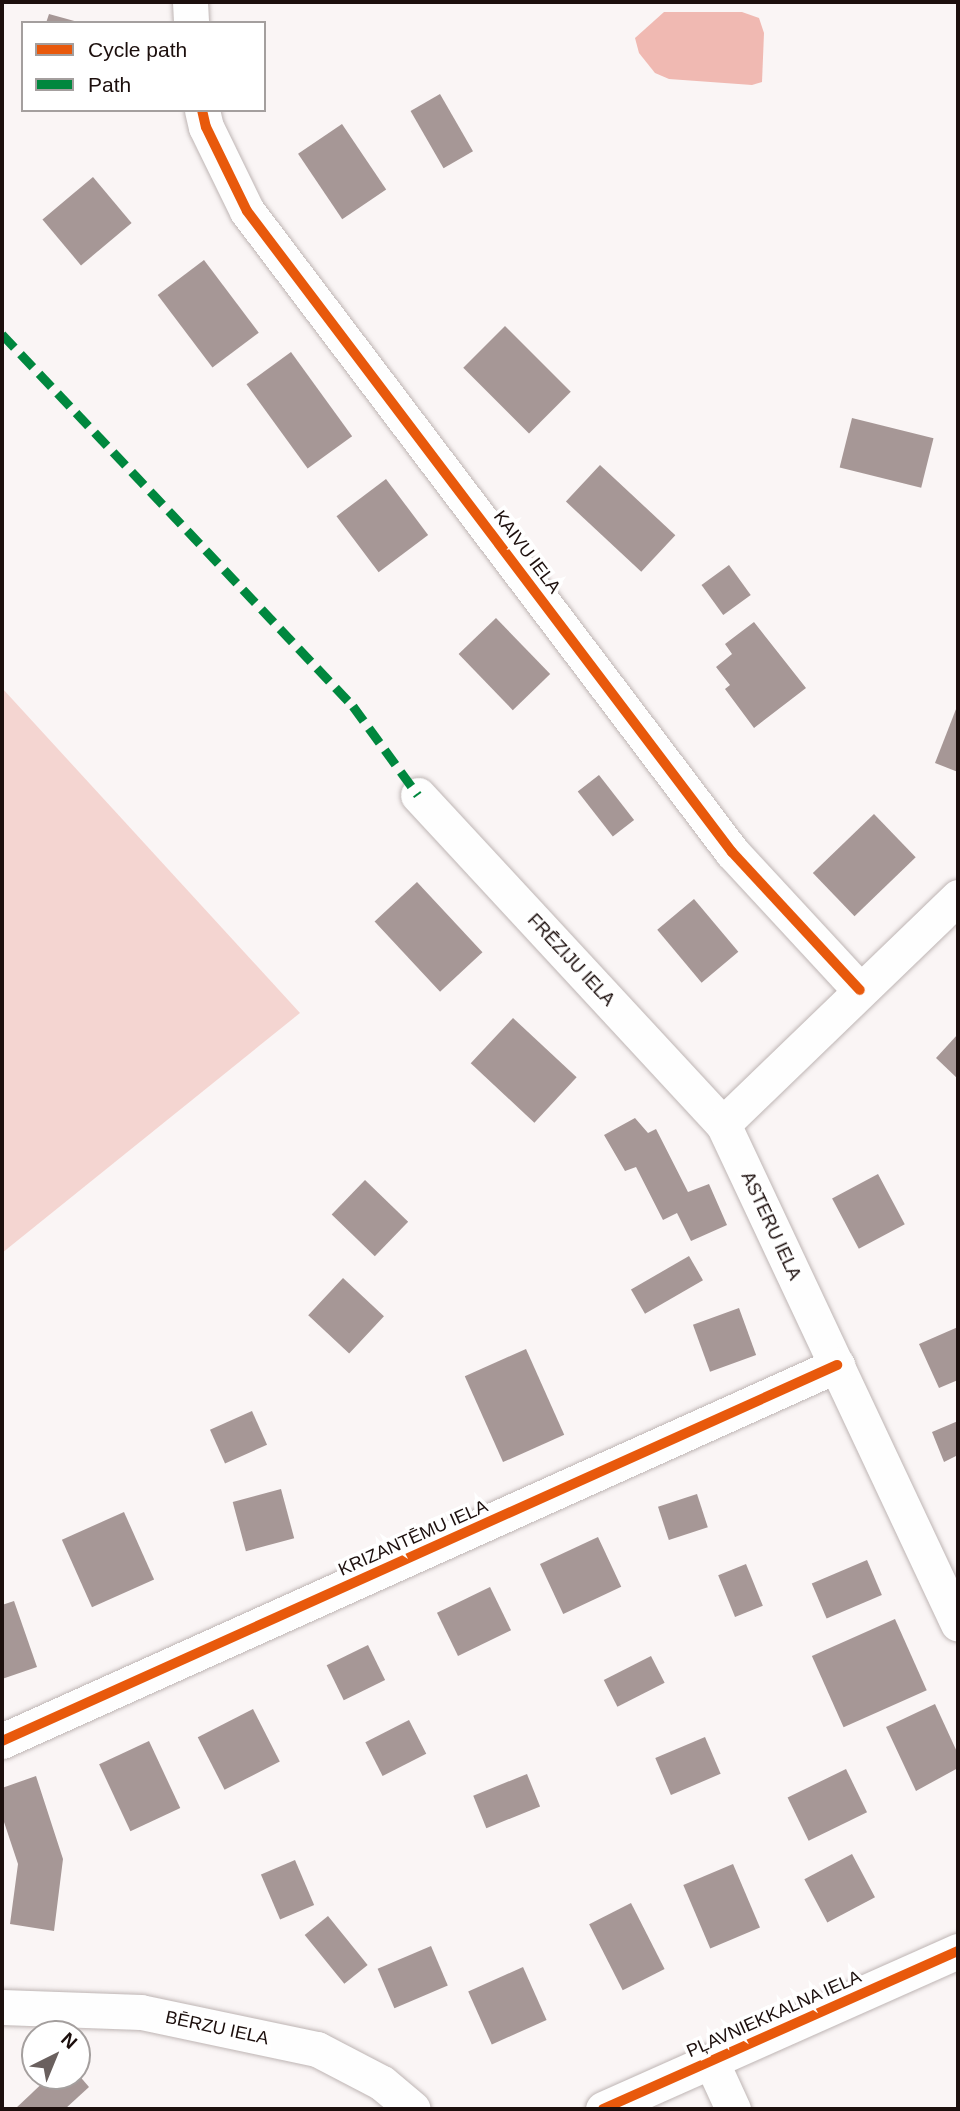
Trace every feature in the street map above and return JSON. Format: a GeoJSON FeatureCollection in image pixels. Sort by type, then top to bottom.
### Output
{"type":"FeatureCollection","features":[{"type":"Feature","properties":{"kind":"street"},"geometry":{"type":"LineString","coordinates":[[190,2],[191,21]]}},
{"type":"Feature","properties":{"kind":"street","name":"KAIVU IELA"},"geometry":{"type":"LineString","coordinates":[[202,112],[206,128],[247,211],[732,852],[860,990]]}},
{"type":"Feature","properties":{"kind":"street","name":"FRĒZIJU IELA"},"geometry":{"type":"LineString","coordinates":[[418,795],[723,1124]]}},
{"type":"Feature","properties":{"kind":"street"},"geometry":{"type":"LineString","coordinates":[[723,1124],[958,898]]}},
{"type":"Feature","properties":{"kind":"street","name":"ASTERU IELA"},"geometry":{"type":"LineString","coordinates":[[723,1124],[958,1624]]}},
{"type":"Feature","properties":{"kind":"street","name":"KRIZANTĒMU IELA"},"geometry":{"type":"LineString","coordinates":[[2,1741],[837,1365]]}},
{"type":"Feature","properties":{"kind":"street","name":"PĻAVNIEKKALNA IELA"},"geometry":{"type":"LineString","coordinates":[[603,2109],[958,1951]]}},
{"type":"Feature","properties":{"kind":"street","name":"BĒRZU IELA"},"geometry":{"type":"LineString","coordinates":[[2,2007],[141,2012],[317,2049],[382,2083],[413,2109]]}},
{"type":"Feature","properties":{"kind":"street"},"geometry":{"type":"LineString","coordinates":[[711,2061],[733,2109]]}},
{"type":"Feature","properties":{"kind":"shaded area"},"geometry":{"type":"Polygon","coordinates":[[[664,12],[742,12],[759,18],[764,33],[762,82],[752,85],[669,79],[655,73],[639,53],[635,38],[664,12]]]}},
{"type":"Feature","properties":{"kind":"shaded area"},"geometry":{"type":"Polygon","coordinates":[[[2,688],[300,1013],[2,1253],[2,688]]]}},
{"type":"Feature","properties":{"kind":"building"},"geometry":{"type":"Polygon","coordinates":[[[49,14],[74,21],[47,21],[49,14]]]}},
{"type":"Feature","properties":{"kind":"building"},"geometry":{"type":"Polygon","coordinates":[[[440,94],[473,151],[444,168],[411,111],[440,94]]]}},
{"type":"Feature","properties":{"kind":"building"},"geometry":{"type":"Polygon","coordinates":[[[342,124],[386,189],[342,219],[298,154],[342,124]]]}},
{"type":"Feature","properties":{"kind":"building"},"geometry":{"type":"Polygon","coordinates":[[[93,177],[132,223],[81,265],[42,219],[93,177]]]}},
{"type":"Feature","properties":{"kind":"building"},"geometry":{"type":"Polygon","coordinates":[[[204,260],[259,333],[212,368],[158,295],[204,260]]]}},
{"type":"Feature","properties":{"kind":"building"},"geometry":{"type":"Polygon","coordinates":[[[505,326],[571,392],[529,433],[463,368],[505,326]]]}},
{"type":"Feature","properties":{"kind":"building"},"geometry":{"type":"Polygon","coordinates":[[[291,352],[352,436],[308,468],[247,384],[291,352]]]}},
{"type":"Feature","properties":{"kind":"building"},"geometry":{"type":"Polygon","coordinates":[[[852,418],[934,438],[921,488],[840,467],[852,418]]]}},
{"type":"Feature","properties":{"kind":"building"},"geometry":{"type":"Polygon","coordinates":[[[600,465],[675,535],[641,572],[566,502],[600,465]]]}},
{"type":"Feature","properties":{"kind":"building"},"geometry":{"type":"Polygon","coordinates":[[[386,479],[428,535],[379,572],[336,516],[386,479]]]}},
{"type":"Feature","properties":{"kind":"building"},"geometry":{"type":"Polygon","coordinates":[[[729,565],[751,595],[723,615],[701,585],[729,565]]]}},
{"type":"Feature","properties":{"kind":"building"},"geometry":{"type":"Polygon","coordinates":[[[496,618],[550,674],[513,710],[459,654],[496,618]]]}},
{"type":"Feature","properties":{"kind":"building"},"geometry":{"type":"Polygon","coordinates":[[[754,622],[806,688],[754,728],[725,689],[730,685],[716,667],[732,654],[725,644],[754,622]]]}},
{"type":"Feature","properties":{"kind":"building"},"geometry":{"type":"Polygon","coordinates":[[[958,704],[958,772],[935,763],[958,704]]]}},
{"type":"Feature","properties":{"kind":"building"},"geometry":{"type":"Polygon","coordinates":[[[599,775],[634,820],[613,837],[578,792],[599,775]]]}},
{"type":"Feature","properties":{"kind":"building"},"geometry":{"type":"Polygon","coordinates":[[[874,814],[916,857],[855,916],[813,873],[874,814]]]}},
{"type":"Feature","properties":{"kind":"building"},"geometry":{"type":"Polygon","coordinates":[[[417,882],[482,952],[440,992],[375,922],[417,882]]]}},
{"type":"Feature","properties":{"kind":"building"},"geometry":{"type":"Polygon","coordinates":[[[694,899],[738,952],[702,983],[657,930],[694,899]]]}},
{"type":"Feature","properties":{"kind":"building"},"geometry":{"type":"Polygon","coordinates":[[[513,1018],[577,1077],[534,1123],[471,1063],[513,1018]]]}},
{"type":"Feature","properties":{"kind":"building"},"geometry":{"type":"Polygon","coordinates":[[[958,1034],[958,1079],[936,1058],[958,1034]]]}},
{"type":"Feature","properties":{"kind":"building"},"geometry":{"type":"Polygon","coordinates":[[[635,1118],[648,1133],[656,1129],[688,1192],[709,1184],[727,1225],[691,1241],[677,1213],[663,1220],[636,1167],[625,1171],[604,1135],[635,1118]]]}},
{"type":"Feature","properties":{"kind":"building"},"geometry":{"type":"Polygon","coordinates":[[[878,1174],[905,1224],[859,1249],[832,1198],[878,1174]]]}},
{"type":"Feature","properties":{"kind":"building"},"geometry":{"type":"Polygon","coordinates":[[[365,1180],[408,1222],[375,1256],[332,1215],[365,1180]]]}},
{"type":"Feature","properties":{"kind":"building"},"geometry":{"type":"Polygon","coordinates":[[[689,1256],[703,1280],[645,1314],[631,1290],[689,1256]]]}},
{"type":"Feature","properties":{"kind":"building"},"geometry":{"type":"Polygon","coordinates":[[[343,1278],[384,1316],[349,1353],[308,1315],[343,1278]]]}},
{"type":"Feature","properties":{"kind":"building"},"geometry":{"type":"Polygon","coordinates":[[[739,1308],[756,1355],[710,1372],[693,1325],[739,1308]]]}},
{"type":"Feature","properties":{"kind":"building"},"geometry":{"type":"Polygon","coordinates":[[[958,1327],[958,1380],[939,1388],[919,1344],[958,1327]]]}},
{"type":"Feature","properties":{"kind":"building"},"geometry":{"type":"Polygon","coordinates":[[[526,1349],[564,1435],[503,1462],[465,1376],[526,1349]]]}},
{"type":"Feature","properties":{"kind":"building"},"geometry":{"type":"Polygon","coordinates":[[[252,1411],[267,1445],[225,1464],[210,1430],[252,1411]]]}},
{"type":"Feature","properties":{"kind":"building"},"geometry":{"type":"Polygon","coordinates":[[[958,1421],[958,1455],[944,1462],[932,1432],[958,1421]]]}},
{"type":"Feature","properties":{"kind":"building"},"geometry":{"type":"Polygon","coordinates":[[[281,1489],[294,1538],[246,1551],[233,1502],[281,1489]]]}},
{"type":"Feature","properties":{"kind":"building"},"geometry":{"type":"Polygon","coordinates":[[[697,1494],[708,1527],[669,1540],[658,1507],[697,1494]]]}},
{"type":"Feature","properties":{"kind":"building"},"geometry":{"type":"Polygon","coordinates":[[[124,1512],[154,1580],[92,1607],[62,1540],[124,1512]]]}},
{"type":"Feature","properties":{"kind":"building"},"geometry":{"type":"Polygon","coordinates":[[[598,1537],[621,1587],[563,1614],[540,1564],[598,1537]]]}},
{"type":"Feature","properties":{"kind":"building"},"geometry":{"type":"Polygon","coordinates":[[[867,1560],[882,1595],[827,1618],[812,1583],[867,1560]]]}},
{"type":"Feature","properties":{"kind":"building"},"geometry":{"type":"Polygon","coordinates":[[[746,1564],[763,1606],[735,1617],[718,1575],[746,1564]]]}},
{"type":"Feature","properties":{"kind":"building"},"geometry":{"type":"Polygon","coordinates":[[[490,1587],[511,1630],[458,1656],[437,1613],[490,1587]]]}},
{"type":"Feature","properties":{"kind":"building"},"geometry":{"type":"Polygon","coordinates":[[[14,1601],[37,1667],[2,1679],[2,1605],[14,1601]]]}},
{"type":"Feature","properties":{"kind":"building"},"geometry":{"type":"Polygon","coordinates":[[[895,1619],[927,1690],[844,1727],[812,1656],[895,1619]]]}},
{"type":"Feature","properties":{"kind":"building"},"geometry":{"type":"Polygon","coordinates":[[[368,1645],[385,1680],[344,1700],[327,1665],[368,1645]]]}},
{"type":"Feature","properties":{"kind":"building"},"geometry":{"type":"Polygon","coordinates":[[[651,1656],[665,1683],[617,1707],[604,1680],[651,1656]]]}},
{"type":"Feature","properties":{"kind":"building"},"geometry":{"type":"Polygon","coordinates":[[[935,1704],[958,1754],[958,1768],[916,1791],[886,1727],[935,1704]]]}},
{"type":"Feature","properties":{"kind":"building"},"geometry":{"type":"Polygon","coordinates":[[[253,1709],[280,1762],[225,1790],[198,1737],[253,1709]]]}},
{"type":"Feature","properties":{"kind":"building"},"geometry":{"type":"Polygon","coordinates":[[[409,1720],[426,1754],[383,1776],[365,1742],[409,1720]]]}},
{"type":"Feature","properties":{"kind":"building"},"geometry":{"type":"Polygon","coordinates":[[[705,1737],[721,1774],[671,1795],[655,1758],[705,1737]]]}},
{"type":"Feature","properties":{"kind":"building"},"geometry":{"type":"Polygon","coordinates":[[[149,1741],[180,1808],[130,1831],[99,1764],[149,1741]]]}},
{"type":"Feature","properties":{"kind":"building"},"geometry":{"type":"Polygon","coordinates":[[[846,1769],[867,1812],[809,1841],[788,1797],[846,1769]]]}},
{"type":"Feature","properties":{"kind":"building"},"geometry":{"type":"Polygon","coordinates":[[[527,1774],[540,1806],[486,1828],[473,1796],[527,1774]]]}},
{"type":"Feature","properties":{"kind":"building"},"geometry":{"type":"Polygon","coordinates":[[[36,1776],[63,1859],[54,1931],[10,1924],[18,1864],[2,1816],[2,1788],[36,1776]]]}},
{"type":"Feature","properties":{"kind":"building"},"geometry":{"type":"Polygon","coordinates":[[[852,1854],[875,1897],[827,1923],[804,1879],[852,1854]]]}},
{"type":"Feature","properties":{"kind":"building"},"geometry":{"type":"Polygon","coordinates":[[[295,1860],[314,1905],[280,1920],[261,1874],[295,1860]]]}},
{"type":"Feature","properties":{"kind":"building"},"geometry":{"type":"Polygon","coordinates":[[[733,1864],[760,1928],[710,1949],[683,1885],[733,1864]]]}},
{"type":"Feature","properties":{"kind":"building"},"geometry":{"type":"Polygon","coordinates":[[[631,1903],[665,1969],[623,1990],[589,1924],[631,1903]]]}},
{"type":"Feature","properties":{"kind":"building"},"geometry":{"type":"Polygon","coordinates":[[[328,1916],[368,1965],[344,1984],[305,1935],[328,1916]]]}},
{"type":"Feature","properties":{"kind":"building"},"geometry":{"type":"Polygon","coordinates":[[[431,1946],[448,1986],[394,2008],[378,1969],[431,1946]]]}},
{"type":"Feature","properties":{"kind":"building"},"geometry":{"type":"Polygon","coordinates":[[[523,1967],[547,2020],[492,2044],[468,1991],[523,1967]]]}},
{"type":"Feature","properties":{"kind":"building"},"geometry":{"type":"Polygon","coordinates":[[[35,2090],[86,2090],[65,2109],[15,2109],[35,2090]]]}},
{"type":"Feature","properties":{"kind":"marked path"},"geometry":{"type":"LineString","coordinates":[[2,334],[353,706],[418,795]]}},
{"type":"Feature","properties":{"kind":"cycle path"},"geometry":{"type":"LineString","coordinates":[[202,112],[206,127],[247,211],[732,852],[860,990]]}},
{"type":"Feature","properties":{"kind":"cycle path"},"geometry":{"type":"LineString","coordinates":[[2,1741],[837,1365]]}},
{"type":"Feature","properties":{"kind":"cycle path"},"geometry":{"type":"LineString","coordinates":[[603,2109],[958,1951]]}}]}
